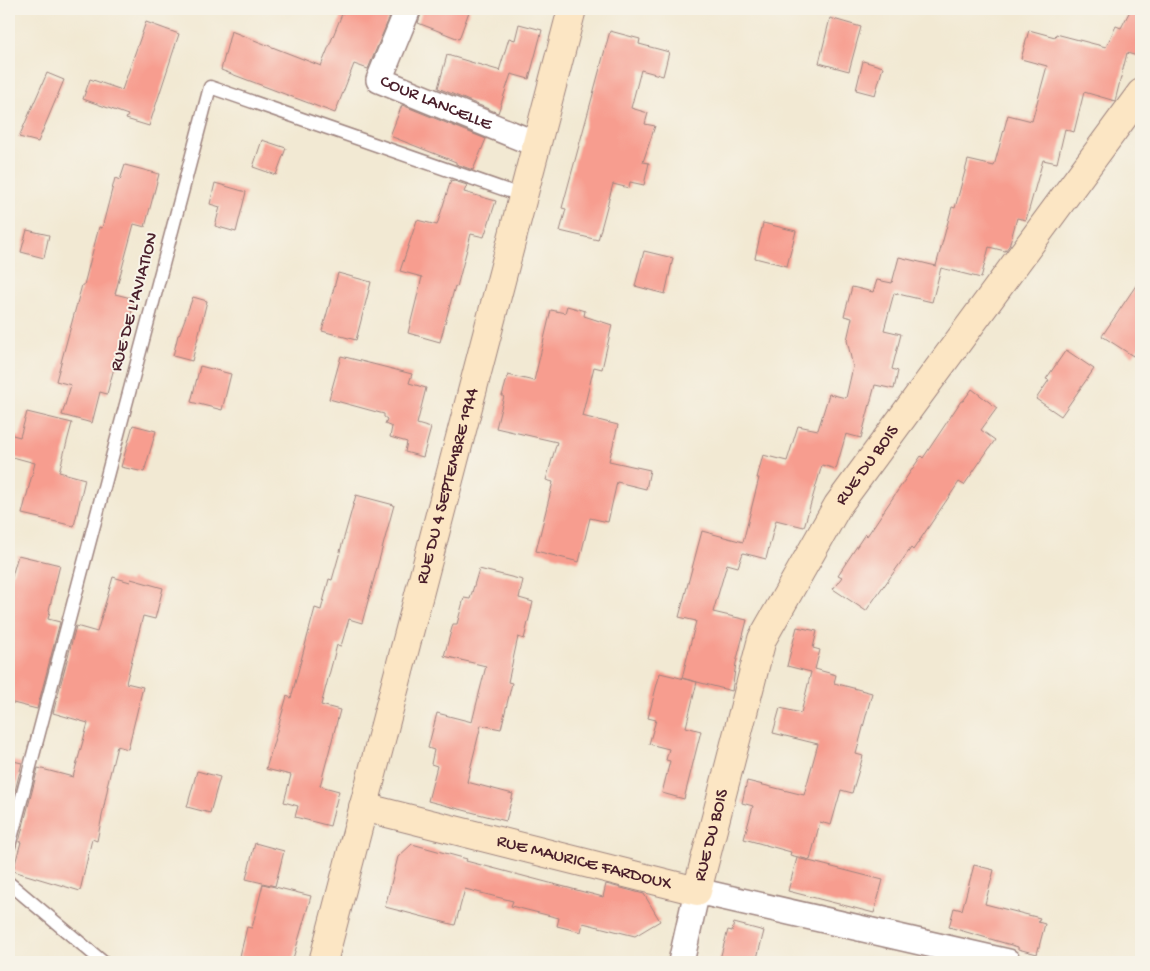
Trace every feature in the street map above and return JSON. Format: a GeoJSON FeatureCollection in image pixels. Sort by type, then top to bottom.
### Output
{"type":"FeatureCollection","features":[{"type":"Feature","properties":{"kind":"street","name":"COUR LANCELLE"},"geometry":{"type":"LineString","coordinates":[[408,9],[379,80],[536,144]]}},
{"type":"Feature","properties":{"kind":"street","name":"RUE DU 4 SEPTEMBRE 1944"},"geometry":{"type":"LineString","coordinates":[[323,962],[572,9]]}},
{"type":"Feature","properties":{"kind":"street","name":"RUE DU BOIS"},"geometry":{"type":"LineString","coordinates":[[697,891],[762,638],[838,505],[1141,93]]}},
{"type":"Feature","properties":{"kind":"street","name":"RUE MAURICE FARDOUX"},"geometry":{"type":"LineString","coordinates":[[363,807],[697,891],[1008,962]]}},
{"type":"Feature","properties":{"kind":"street"},"geometry":{"type":"LineString","coordinates":[[681,962],[697,891]]}},
{"type":"Feature","properties":{"kind":"lane","name":"RUE DE L'AVIATION"},"geometry":{"type":"LineString","coordinates":[[9,846],[210,87],[522,196]]}},
{"type":"Feature","properties":{"kind":"lane"},"geometry":{"type":"LineString","coordinates":[[9,883],[103,962]]}},
{"type":"Feature","properties":{"kind":"building"},"geometry":{"type":"Polygon","coordinates":[[[344,9],[393,9],[368,69],[354,64],[335,113],[221,70],[231,31],[321,66],[344,9]]]}},
{"type":"Feature","properties":{"kind":"building"},"geometry":{"type":"Polygon","coordinates":[[[422,9],[470,9],[459,39],[418,23],[422,9]]]}},
{"type":"Feature","properties":{"kind":"building"},"geometry":{"type":"Polygon","coordinates":[[[1131,9],[1141,9],[1141,57],[1127,53],[1115,101],[1084,92],[1074,132],[1065,129],[1057,163],[1043,160],[1026,220],[1017,218],[1009,246],[1005,251],[989,247],[981,278],[941,268],[932,302],[894,293],[884,330],[901,334],[892,369],[898,371],[894,389],[875,385],[861,438],[846,434],[836,469],[822,465],[804,527],[776,520],[766,559],[743,553],[738,567],[727,564],[713,612],[747,620],[736,663],[732,691],[682,678],[696,621],[679,617],[702,531],[743,542],[763,455],[787,461],[798,426],[818,430],[829,394],[846,398],[853,367],[847,340],[852,318],[844,316],[852,287],[873,292],[877,280],[892,283],[899,257],[936,266],[952,207],[955,208],[968,160],[994,166],[1008,115],[1032,121],[1047,66],[1021,59],[1029,30],[1055,37],[1056,34],[1106,47],[1116,26],[1121,28],[1131,9]]]}},
{"type":"Feature","properties":{"kind":"building"},"geometry":{"type":"Polygon","coordinates":[[[830,18],[861,27],[849,71],[819,63],[830,18]]]}},
{"type":"Feature","properties":{"kind":"building"},"geometry":{"type":"Polygon","coordinates":[[[146,22],[179,34],[149,126],[126,119],[128,115],[83,99],[90,79],[122,90],[146,22]]]}},
{"type":"Feature","properties":{"kind":"building"},"geometry":{"type":"Polygon","coordinates":[[[519,24],[542,30],[529,79],[511,74],[498,113],[438,88],[447,55],[499,70],[509,38],[515,40],[519,24]]]}},
{"type":"Feature","properties":{"kind":"building"},"geometry":{"type":"Polygon","coordinates":[[[610,31],[640,39],[639,44],[669,52],[663,76],[641,70],[631,108],[648,113],[645,124],[655,126],[643,162],[649,163],[644,185],[630,182],[629,188],[613,184],[598,240],[560,231],[566,209],[562,208],[610,31]]]}},
{"type":"Feature","properties":{"kind":"building"},"geometry":{"type":"Polygon","coordinates":[[[863,61],[883,67],[875,95],[856,90],[863,61]]]}},
{"type":"Feature","properties":{"kind":"building"},"geometry":{"type":"Polygon","coordinates":[[[47,73],[64,80],[38,142],[19,137],[47,73]]]}},
{"type":"Feature","properties":{"kind":"building"},"geometry":{"type":"Polygon","coordinates":[[[402,105],[486,139],[473,170],[390,136],[402,105]]]}},
{"type":"Feature","properties":{"kind":"building"},"geometry":{"type":"Polygon","coordinates":[[[262,140],[286,148],[276,175],[253,167],[262,140]]]}},
{"type":"Feature","properties":{"kind":"building"},"geometry":{"type":"Polygon","coordinates":[[[125,165],[159,174],[145,227],[134,224],[115,294],[135,299],[117,369],[114,368],[107,394],[100,392],[92,423],[62,415],[71,385],[56,381],[99,227],[102,228],[115,178],[120,180],[125,165]]]}},
{"type":"Feature","properties":{"kind":"building"},"geometry":{"type":"Polygon","coordinates":[[[451,180],[467,185],[464,192],[496,201],[484,237],[471,234],[440,342],[408,333],[422,277],[400,271],[417,220],[437,225],[451,180]]]}},
{"type":"Feature","properties":{"kind":"building"},"geometry":{"type":"Polygon","coordinates":[[[215,183],[246,192],[236,232],[215,226],[220,207],[210,204],[215,183]]]}},
{"type":"Feature","properties":{"kind":"building"},"geometry":{"type":"Polygon","coordinates":[[[763,223],[796,231],[787,266],[755,258],[763,223]]]}},
{"type":"Feature","properties":{"kind":"building"},"geometry":{"type":"Polygon","coordinates":[[[27,230],[49,235],[44,258],[21,252],[27,230]]]}},
{"type":"Feature","properties":{"kind":"building"},"geometry":{"type":"Polygon","coordinates":[[[644,251],[673,258],[665,294],[635,286],[644,251]]]}},
{"type":"Feature","properties":{"kind":"building"},"geometry":{"type":"Polygon","coordinates":[[[338,273],[371,282],[356,340],[322,331],[338,273]]]}},
{"type":"Feature","properties":{"kind":"building"},"geometry":{"type":"Polygon","coordinates":[[[1141,278],[1141,344],[1133,356],[1102,336],[1141,278]]]}},
{"type":"Feature","properties":{"kind":"building"},"geometry":{"type":"Polygon","coordinates":[[[193,297],[207,301],[192,361],[173,356],[178,335],[193,297]]]}},
{"type":"Feature","properties":{"kind":"building"},"geometry":{"type":"Polygon","coordinates":[[[567,306],[585,311],[584,316],[612,325],[602,369],[594,367],[582,416],[618,425],[609,461],[650,470],[646,489],[617,482],[608,522],[590,518],[579,562],[536,551],[553,482],[546,480],[557,442],[496,428],[508,375],[534,381],[551,310],[565,313],[567,306]]]}},
{"type":"Feature","properties":{"kind":"building"},"geometry":{"type":"Polygon","coordinates":[[[1066,350],[1094,369],[1061,416],[1036,399],[1049,380],[1046,379],[1066,350]]]}},
{"type":"Feature","properties":{"kind":"building"},"geometry":{"type":"Polygon","coordinates":[[[341,356],[412,374],[409,383],[426,388],[417,424],[431,428],[423,457],[405,452],[407,442],[390,437],[392,427],[385,424],[387,419],[384,417],[384,414],[329,399],[341,356]]]}},
{"type":"Feature","properties":{"kind":"building"},"geometry":{"type":"Polygon","coordinates":[[[200,366],[231,374],[222,410],[191,402],[200,366]]]}},
{"type":"Feature","properties":{"kind":"building"},"geometry":{"type":"Polygon","coordinates":[[[972,389],[997,408],[981,430],[995,440],[964,485],[959,482],[913,550],[911,548],[866,611],[833,589],[842,577],[838,575],[921,456],[923,458],[961,401],[972,389]]]}},
{"type":"Feature","properties":{"kind":"building"},"geometry":{"type":"Polygon","coordinates":[[[27,412],[72,423],[59,472],[85,479],[74,526],[22,514],[35,463],[9,456],[9,434],[20,437],[27,412]]]}},
{"type":"Feature","properties":{"kind":"building"},"geometry":{"type":"Polygon","coordinates":[[[133,425],[156,431],[144,472],[121,467],[133,425]]]}},
{"type":"Feature","properties":{"kind":"building"},"geometry":{"type":"Polygon","coordinates":[[[356,495],[394,505],[362,623],[349,619],[341,646],[337,645],[321,705],[340,710],[320,786],[339,791],[330,826],[295,817],[298,806],[284,802],[291,775],[266,769],[287,696],[291,698],[315,608],[321,610],[329,579],[332,580],[356,495]]]}},
{"type":"Feature","properties":{"kind":"building"},"geometry":{"type":"Polygon","coordinates":[[[18,555],[60,565],[48,619],[60,622],[37,709],[9,702],[9,587],[18,555]]]}},
{"type":"Feature","properties":{"kind":"building"},"geometry":{"type":"Polygon","coordinates":[[[479,569],[523,580],[519,598],[533,602],[524,639],[518,637],[508,682],[512,683],[501,729],[481,725],[467,782],[513,794],[506,821],[428,801],[437,766],[431,764],[434,750],[428,748],[437,713],[472,722],[486,666],[444,656],[453,624],[457,624],[464,598],[470,599],[479,569]]]}},
{"type":"Feature","properties":{"kind":"building"},"geometry":{"type":"Polygon","coordinates":[[[113,577],[130,582],[131,579],[163,588],[155,619],[143,616],[126,683],[143,687],[128,749],[117,746],[107,786],[97,841],[92,839],[80,891],[13,871],[38,768],[73,777],[88,723],[53,713],[76,626],[97,632],[113,577]]]}},
{"type":"Feature","properties":{"kind":"building"},"geometry":{"type":"Polygon","coordinates":[[[797,627],[817,631],[813,648],[820,650],[815,669],[836,675],[834,683],[872,693],[856,754],[863,756],[852,793],[841,790],[831,825],[820,822],[810,860],[790,855],[791,852],[744,839],[753,806],[742,803],[747,781],[804,795],[818,744],[773,733],[780,708],[801,713],[811,672],[787,666],[797,627]]]}},
{"type":"Feature","properties":{"kind":"building"},"geometry":{"type":"Polygon","coordinates":[[[660,673],[697,682],[686,727],[701,731],[684,799],[662,793],[670,761],[666,760],[669,749],[649,744],[656,720],[648,718],[660,673]]]}},
{"type":"Feature","properties":{"kind":"building"},"geometry":{"type":"Polygon","coordinates":[[[9,760],[22,763],[9,815],[9,760]]]}},
{"type":"Feature","properties":{"kind":"building"},"geometry":{"type":"Polygon","coordinates":[[[197,771],[220,777],[210,813],[187,807],[197,771]]]}},
{"type":"Feature","properties":{"kind":"building"},"geometry":{"type":"Polygon","coordinates":[[[255,843],[284,851],[275,886],[246,879],[255,843]]]}},
{"type":"Feature","properties":{"kind":"building"},"geometry":{"type":"Polygon","coordinates":[[[412,844],[467,859],[466,861],[603,897],[606,884],[644,894],[660,921],[635,936],[583,923],[581,932],[557,926],[559,918],[511,906],[513,901],[465,889],[455,925],[385,907],[398,857],[412,844]]]}},
{"type":"Feature","properties":{"kind":"building"},"geometry":{"type":"Polygon","coordinates":[[[797,858],[883,880],[874,913],[788,891],[797,858]]]}},
{"type":"Feature","properties":{"kind":"building"},"geometry":{"type":"Polygon","coordinates":[[[974,865],[994,870],[985,904],[1040,918],[1038,922],[1045,924],[1037,954],[949,927],[954,908],[962,910],[974,865]]]}},
{"type":"Feature","properties":{"kind":"building"},"geometry":{"type":"Polygon","coordinates":[[[263,884],[311,896],[292,962],[242,962],[244,957],[240,956],[247,927],[252,928],[263,884]]]}},
{"type":"Feature","properties":{"kind":"building"},"geometry":{"type":"Polygon","coordinates":[[[734,923],[764,931],[756,962],[719,962],[728,930],[732,931],[734,923]]]}}]}
